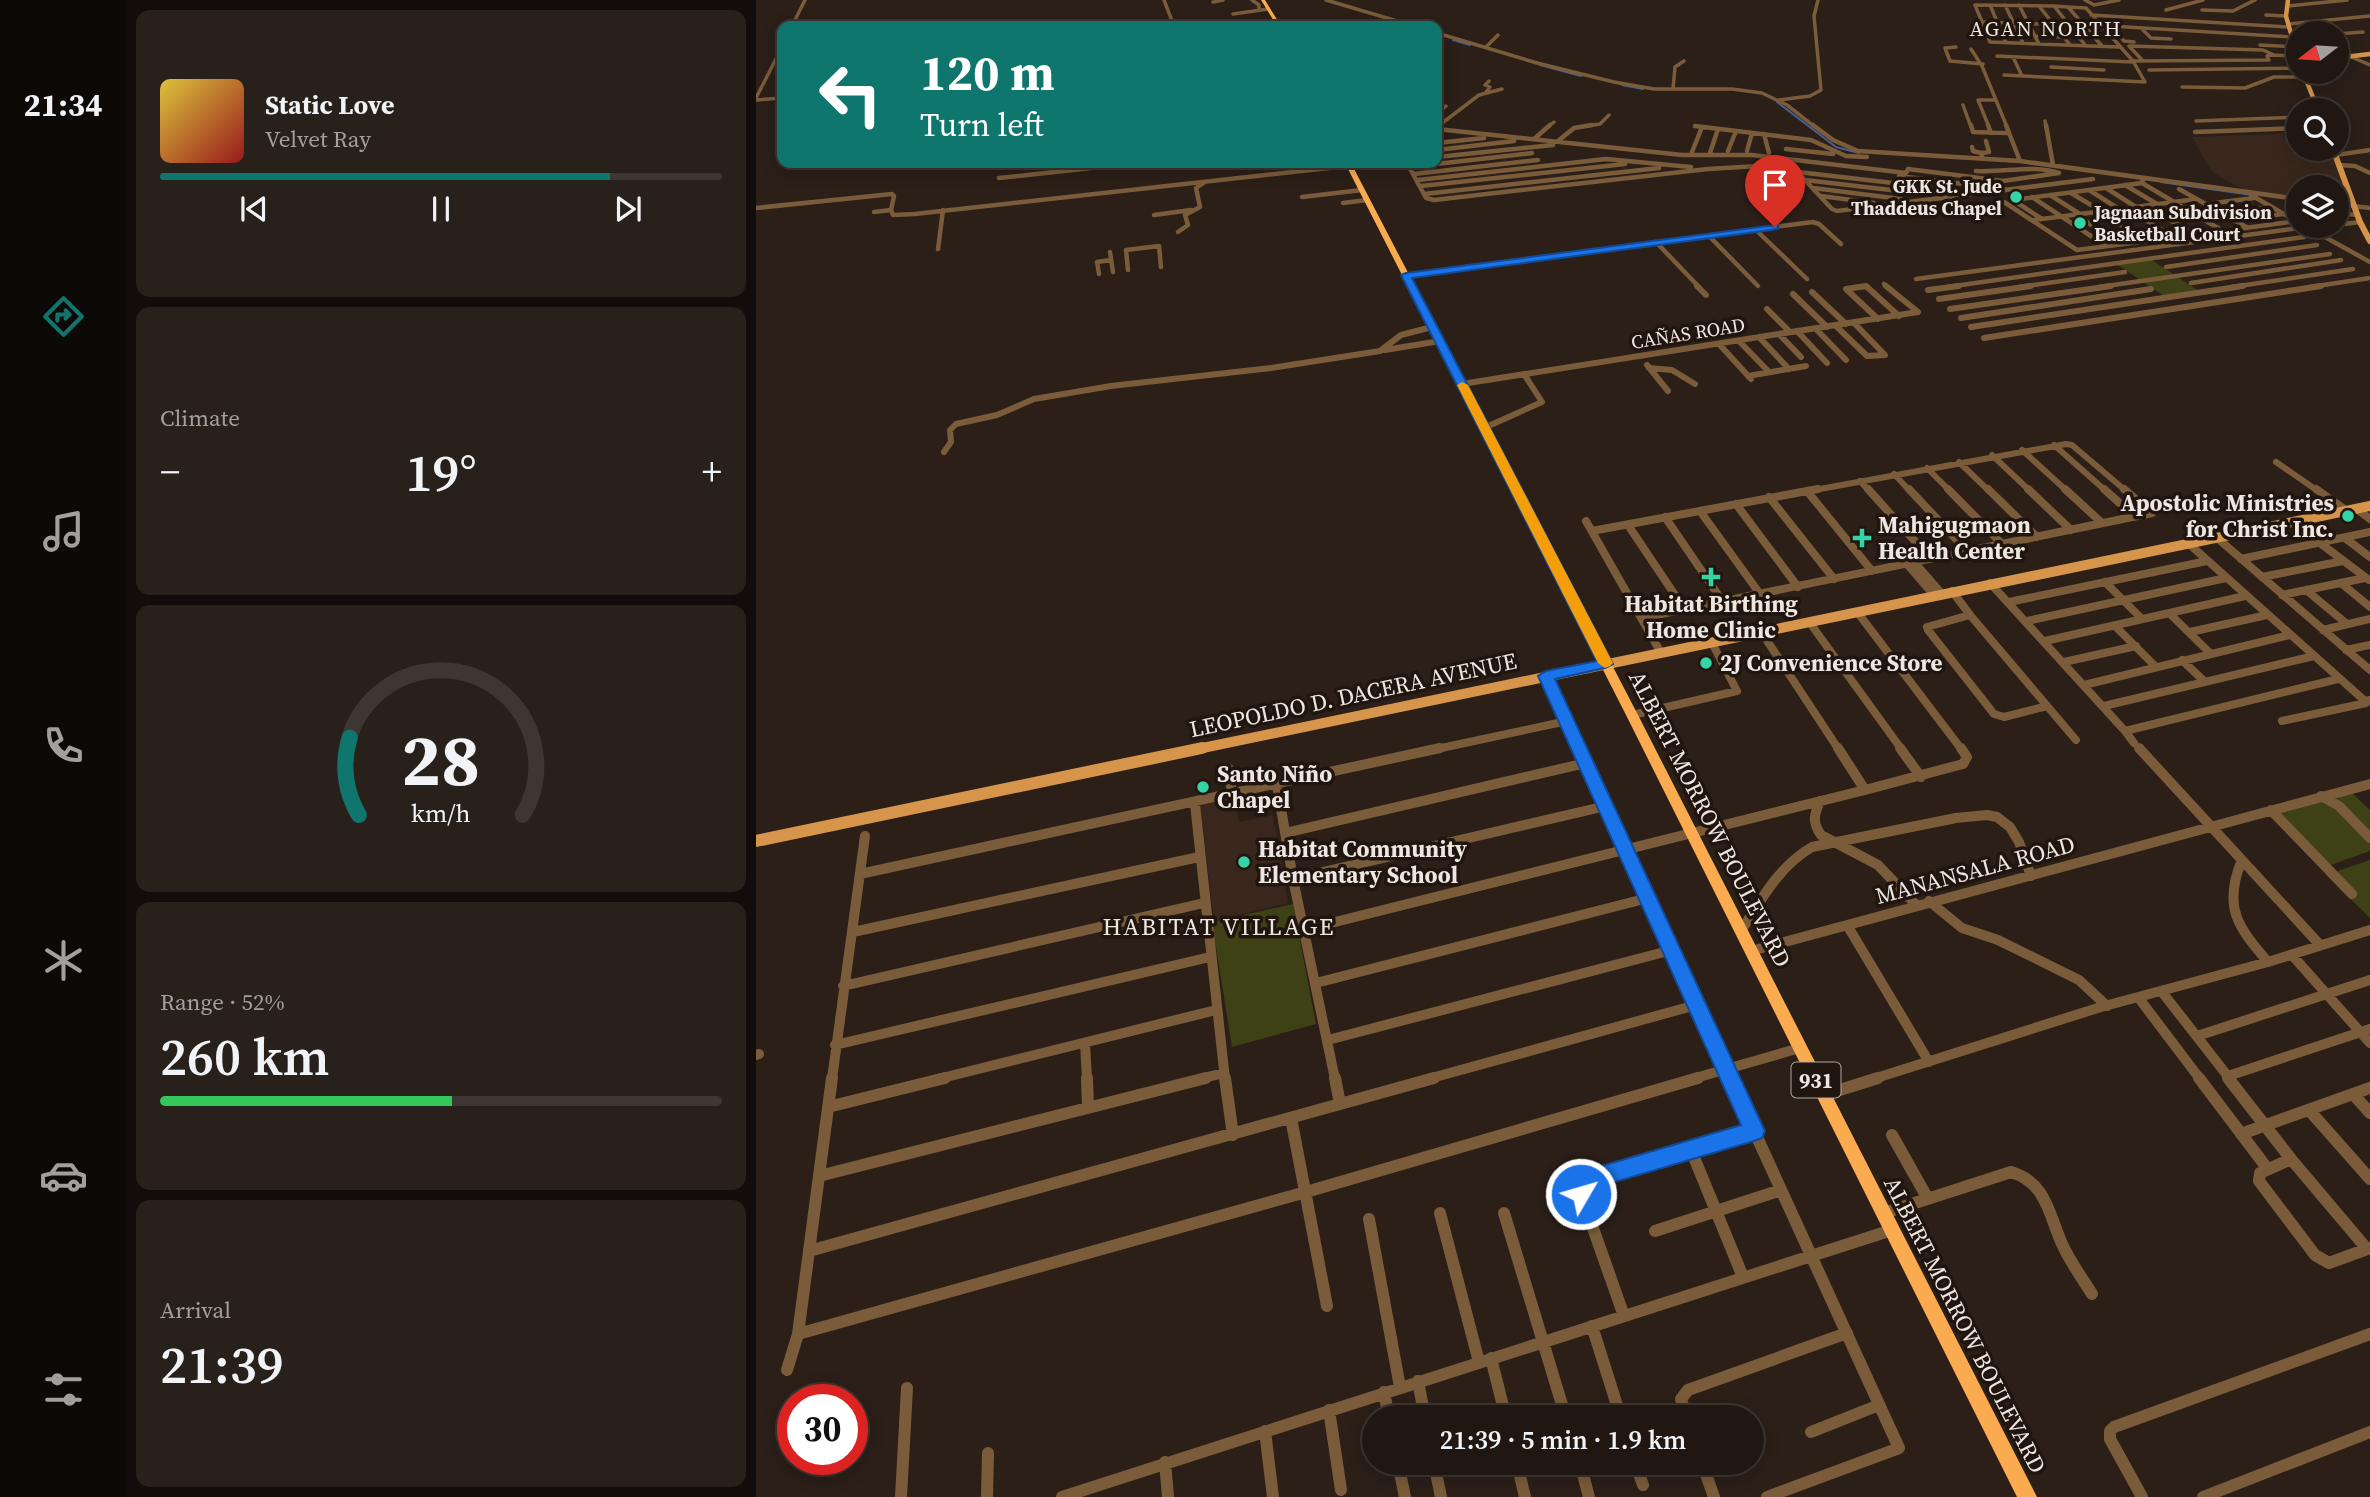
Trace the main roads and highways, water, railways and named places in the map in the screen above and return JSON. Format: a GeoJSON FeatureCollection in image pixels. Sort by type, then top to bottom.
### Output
{"type":"FeatureCollection","features":[{"type":"Feature","properties":{"kind":"highway"},"geometry":{"type":"LineString","coordinates":[[1263,0],[1274,21]]}},
{"type":"Feature","properties":{"kind":"highway","name":"ALBERT MORROW BOULEVARD"},"geometry":{"type":"LineString","coordinates":[[1351,168],[1632,715],[2027,1497]]}},
{"type":"Feature","properties":{"kind":"main road"},"geometry":{"type":"LineString","coordinates":[[2287,21],[2288,3]]}},
{"type":"Feature","properties":{"kind":"main road"},"geometry":{"type":"LineString","coordinates":[[2349,56],[2370,54]]}},
{"type":"Feature","properties":{"kind":"main road"},"geometry":{"type":"LineString","coordinates":[[2337,161],[2370,241]]}},
{"type":"Feature","properties":{"kind":"main road","name":"LEOPOLDO D. DACERA AVENUE"},"geometry":{"type":"LineString","coordinates":[[756,842],[2370,506]]}},
{"type":"Feature","properties":{"kind":"waterway"},"geometry":{"type":"LineString","coordinates":[[1453,40],[1470,45]]}},
{"type":"Feature","properties":{"kind":"waterway"},"geometry":{"type":"LineString","coordinates":[[1540,65],[1581,76]]}},
{"type":"Feature","properties":{"kind":"waterway"},"geometry":{"type":"LineString","coordinates":[[1622,85],[1643,89]]}},
{"type":"Feature","properties":{"kind":"waterway"},"geometry":{"type":"LineString","coordinates":[[1777,102],[1836,147],[1859,153]]}},
{"type":"Feature","properties":{"kind":"waterway"},"geometry":{"type":"LineString","coordinates":[[2161,182],[2252,195]]}},
{"type":"Feature","properties":{"kind":"place","name":"GKK St. Jude Thaddeus Chapel"},"geometry":{"type":"Point","coordinates":[2016,197]}},
{"type":"Feature","properties":{"kind":"place","name":"Jagnaan Subdivision Basketball Court"},"geometry":{"type":"Point","coordinates":[2080,223]}},
{"type":"Feature","properties":{"kind":"place","name":"Apostolic Ministries for Christ Inc."},"geometry":{"type":"Point","coordinates":[2348,516]}},
{"type":"Feature","properties":{"kind":"place","name":"Mahigugmaon Health Center"},"geometry":{"type":"Point","coordinates":[1862,538]}},
{"type":"Feature","properties":{"kind":"place","name":"Habitat Birthing Home Clinic"},"geometry":{"type":"Point","coordinates":[1711,577]}},
{"type":"Feature","properties":{"kind":"place","name":"2J Convenience Store"},"geometry":{"type":"Point","coordinates":[1706,663]}},
{"type":"Feature","properties":{"kind":"place","name":"Santo Niño Chapel"},"geometry":{"type":"Point","coordinates":[1203,787]}},
{"type":"Feature","properties":{"kind":"place","name":"Habitat Community Elementary School"},"geometry":{"type":"Point","coordinates":[1244,862]}},
{"type":"Feature","properties":{"kind":"district","name":"AGAN NORTH"},"geometry":{"type":"Point","coordinates":[2046,28]}},
{"type":"Feature","properties":{"kind":"district","name":"HABITAT VILLAGE"},"geometry":{"type":"Point","coordinates":[1219,926]}}]}
